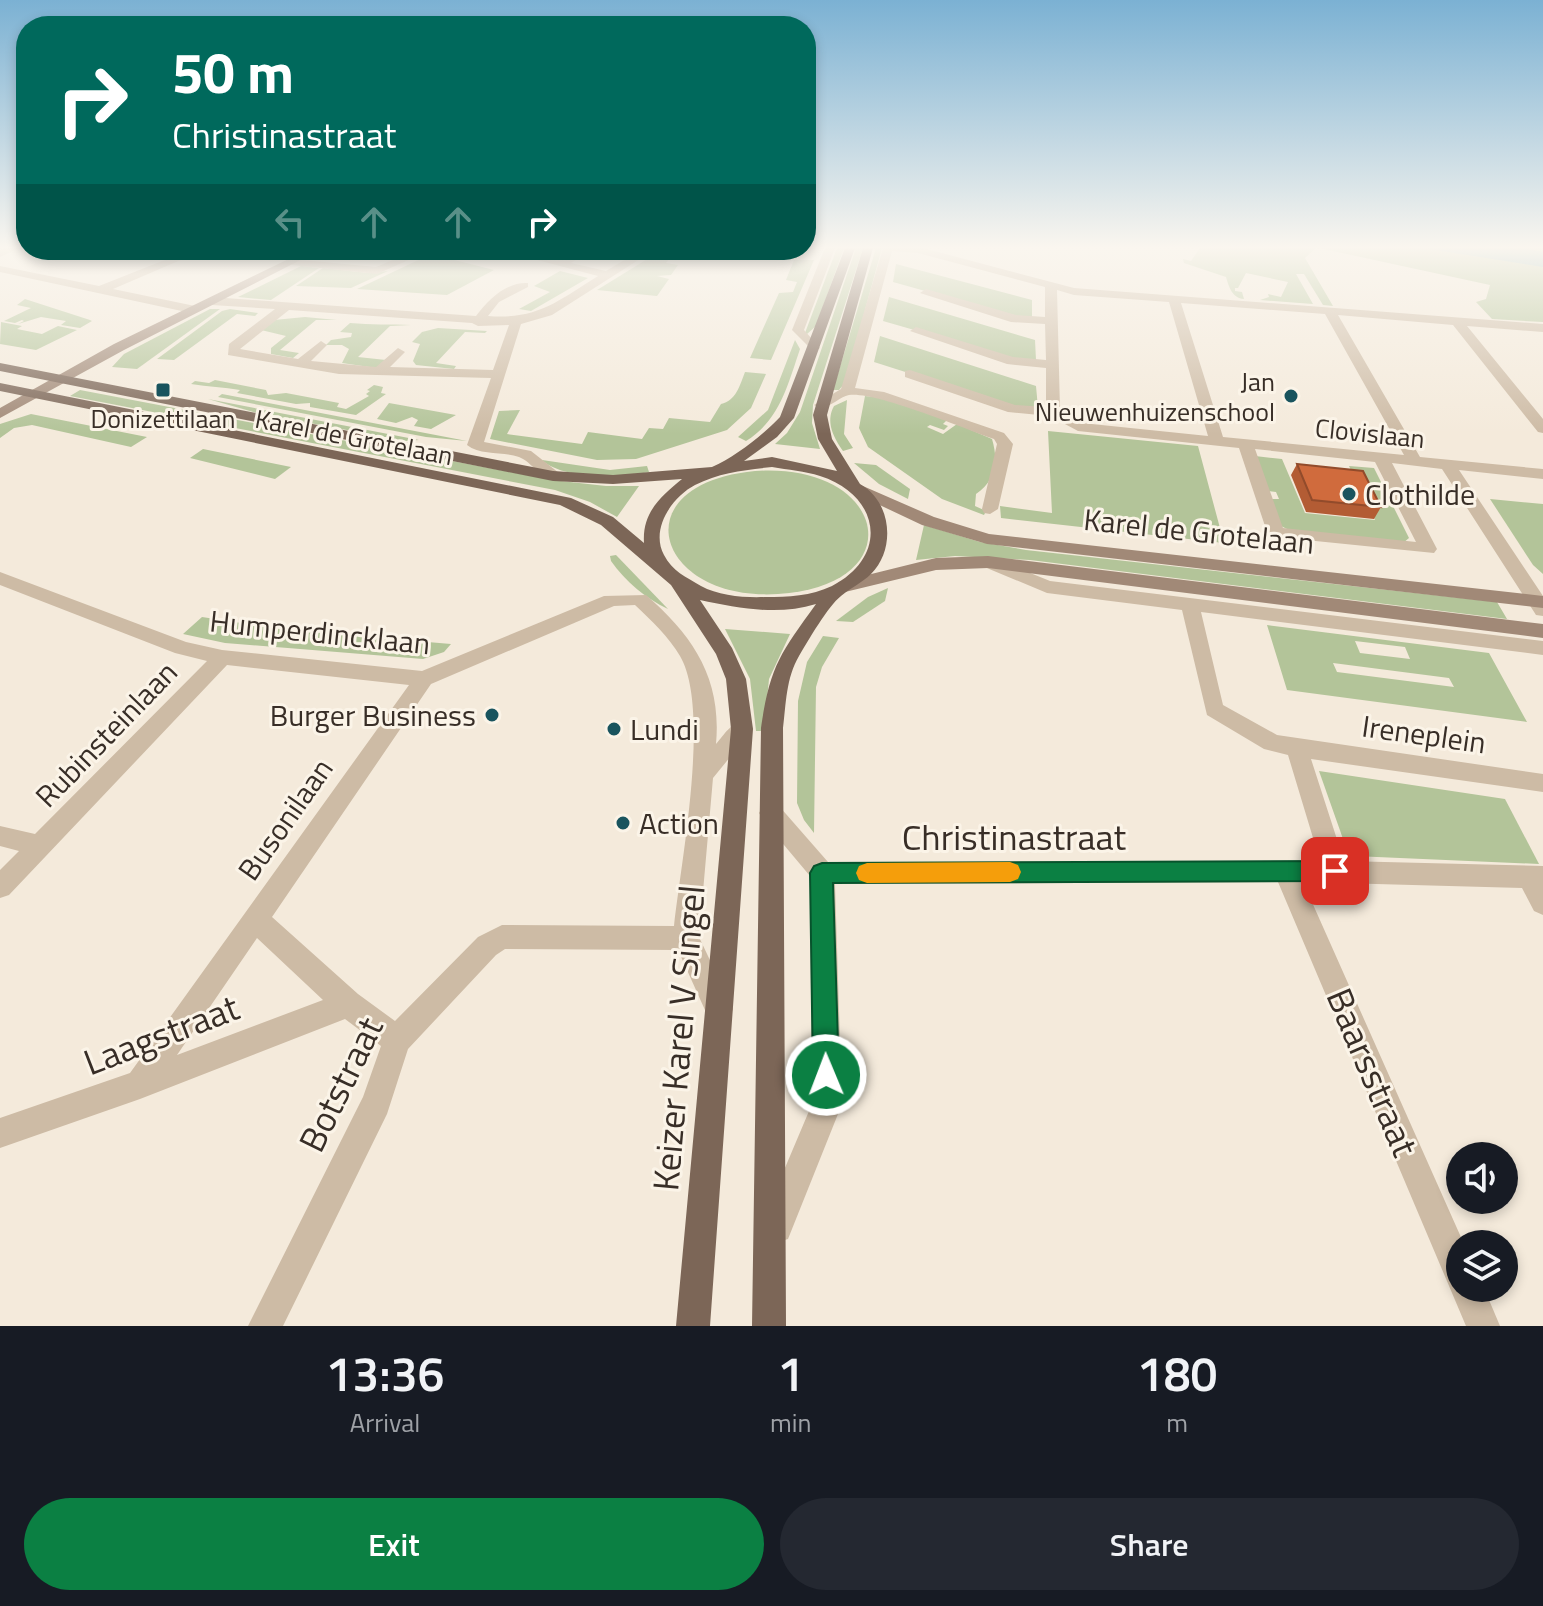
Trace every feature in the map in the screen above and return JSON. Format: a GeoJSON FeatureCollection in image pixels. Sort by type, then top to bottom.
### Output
{"type":"FeatureCollection","features":[{"type":"Feature","properties":{"kind":"main road"},"geometry":{"type":"LineString","coordinates":[[0,414],[189,310]]}},
{"type":"Feature","properties":{"kind":"main road"},"geometry":{"type":"LineString","coordinates":[[828,310],[787,418],[772,434],[717,469],[671,492],[652,519],[652,549],[673,577],[716,599],[749,605],[793,603],[840,589]]}},
{"type":"Feature","properties":{"kind":"main road"},"geometry":{"type":"LineString","coordinates":[[769,1326],[772,728],[778,682],[788,657],[840,589],[871,564],[881,545],[883,533],[875,508],[855,488],[825,439],[821,424],[821,405],[849,310]]}},
{"type":"Feature","properties":{"kind":"main road","name":"Karel de Grotelaan"},"geometry":{"type":"LineString","coordinates":[[0,367],[595,482],[717,469]]}},
{"type":"Feature","properties":{"kind":"main road","name":"Karel de Grotelaan"},"geometry":{"type":"LineString","coordinates":[[0,387],[565,501],[607,521],[673,577]]}},
{"type":"Feature","properties":{"kind":"main road"},"geometry":{"type":"LineString","coordinates":[[717,469],[758,462],[797,465],[825,472],[855,488]]}},
{"type":"Feature","properties":{"kind":"main road","name":"Karel de Grotelaan"},"geometry":{"type":"LineString","coordinates":[[855,488],[928,521],[987,539],[1541,604]]}},
{"type":"Feature","properties":{"kind":"main road","name":"Karel de Grotelaan"},"geometry":{"type":"LineString","coordinates":[[840,589],[936,564],[988,562],[1543,631]]}},
{"type":"Feature","properties":{"kind":"main road","name":"Keizer Karel V Singel"},"geometry":{"type":"LineString","coordinates":[[673,577],[731,666],[736,679],[742,729],[693,1326]]}},
{"type":"Feature","properties":{"kind":"street"},"geometry":{"type":"LineString","coordinates":[[281,310],[232,350],[299,365],[378,372],[499,374]]}},
{"type":"Feature","properties":{"kind":"street"},"geometry":{"type":"LineString","coordinates":[[322,310],[516,322],[551,310]]}},
{"type":"Feature","properties":{"kind":"street"},"geometry":{"type":"LineString","coordinates":[[478,322],[487,310]]}},
{"type":"Feature","properties":{"kind":"street"},"geometry":{"type":"LineString","coordinates":[[806,310],[798,330],[814,348]]}},
{"type":"Feature","properties":{"kind":"street"},"geometry":{"type":"LineString","coordinates":[[847,391],[871,310]]}},
{"type":"Feature","properties":{"kind":"street"},"geometry":{"type":"LineString","coordinates":[[984,310],[1015,319],[1052,321]]}},
{"type":"Feature","properties":{"kind":"street"},"geometry":{"type":"LineString","coordinates":[[1052,310],[1053,412]]}},
{"type":"Feature","properties":{"kind":"street"},"geometry":{"type":"LineString","coordinates":[[1177,310],[1217,441]]}},
{"type":"Feature","properties":{"kind":"street"},"geometry":{"type":"LineString","coordinates":[[1315,310],[1543,328]]}},
{"type":"Feature","properties":{"kind":"street"},"geometry":{"type":"LineString","coordinates":[[1329,311],[1415,461]]}},
{"type":"Feature","properties":{"kind":"street"},"geometry":{"type":"LineString","coordinates":[[1457,321],[1543,429]]}},
{"type":"Feature","properties":{"kind":"street"},"geometry":{"type":"LineString","coordinates":[[516,322],[475,445],[526,454],[553,476]]}},
{"type":"Feature","properties":{"kind":"street"},"geometry":{"type":"LineString","coordinates":[[916,331],[1012,361],[1052,364]]}},
{"type":"Feature","properties":{"kind":"street"},"geometry":{"type":"LineString","coordinates":[[299,365],[321,345]]}},
{"type":"Feature","properties":{"kind":"street"},"geometry":{"type":"LineString","coordinates":[[378,372],[398,352]]}},
{"type":"Feature","properties":{"kind":"street","name":"Clovislaan"},"geometry":{"type":"LineString","coordinates":[[910,374],[1013,409],[1053,412],[1078,427],[1543,474]]}},
{"type":"Feature","properties":{"kind":"street"},"geometry":{"type":"LineString","coordinates":[[821,405],[847,391],[879,395],[999,436],[1005,444],[990,509]]}},
{"type":"Feature","properties":{"kind":"street"},"geometry":{"type":"LineString","coordinates":[[1245,444],[1276,532],[1428,549],[1381,458]]}},
{"type":"Feature","properties":{"kind":"street"},"geometry":{"type":"LineString","coordinates":[[1448,465],[1541,604]]}},
{"type":"Feature","properties":{"kind":"street","name":"Karel de Grotelaan"},"geometry":{"type":"LineString","coordinates":[[988,562],[1047,587],[1543,648]]}},
{"type":"Feature","properties":{"kind":"street","name":"Humperdincklaan"},"geometry":{"type":"LineString","coordinates":[[0,578],[182,648],[222,657],[424,679],[611,600],[631,598],[645,602],[694,662],[706,709],[703,774]]}},
{"type":"Feature","properties":{"kind":"street","name":"Ireneplein"},"geometry":{"type":"LineString","coordinates":[[1190,604],[1214,709],[1272,743],[1543,783]]}},
{"type":"Feature","properties":{"kind":"street","name":"Rubinsteinlaan"},"geometry":{"type":"LineString","coordinates":[[0,887],[222,657]]}},
{"type":"Feature","properties":{"kind":"street","name":"Busonilaan"},"geometry":{"type":"LineString","coordinates":[[140,1084],[424,679]]}},
{"type":"Feature","properties":{"kind":"street"},"geometry":{"type":"LineString","coordinates":[[721,1013],[686,938],[703,774],[742,729]]}},
{"type":"Feature","properties":{"kind":"street"},"geometry":{"type":"LineString","coordinates":[[1297,748],[1335,871]]}},
{"type":"Feature","properties":{"kind":"street"},"geometry":{"type":"LineString","coordinates":[[768,1245],[827,1104],[822,873],[771,813]]}},
{"type":"Feature","properties":{"kind":"street"},"geometry":{"type":"LineString","coordinates":[[0,836],[40,846]]}},
{"type":"Feature","properties":{"kind":"street"},"geometry":{"type":"LineString","coordinates":[[1286,871],[1536,877],[1543,903]]}},
{"type":"Feature","properties":{"kind":"street","name":"Christinastraat"},"geometry":{"type":"LineString","coordinates":[[822,873],[1286,871]]}},
{"type":"Feature","properties":{"kind":"street","name":"Baarsstraat"},"geometry":{"type":"LineString","coordinates":[[1286,871],[1446,1241]]}},
{"type":"Feature","properties":{"kind":"street","name":"Busonilaan"},"geometry":{"type":"LineString","coordinates":[[256,920],[348,1004],[397,1040]]}},
{"type":"Feature","properties":{"kind":"street","name":"Botstraat"},"geometry":{"type":"LineString","coordinates":[[265,1326],[376,1103],[397,1040],[487,946],[502,937],[686,938]]}},
{"type":"Feature","properties":{"kind":"street","name":"Laagstraat"},"geometry":{"type":"LineString","coordinates":[[0,1133],[140,1084],[348,1004]]}},
{"type":"Feature","properties":{"kind":"street"},"geometry":{"type":"LineString","coordinates":[[1473,1302],[1483,1326]]}},
{"type":"Feature","properties":{"kind":"green space"},"geometry":{"type":"Polygon","coordinates":[[[27,310],[58,310],[92,321],[80,328],[61,325],[66,321],[41,317],[18,324],[24,321],[4,321],[27,310]]]}},
{"type":"Feature","properties":{"kind":"green space"},"geometry":{"type":"Polygon","coordinates":[[[208,310],[219,310],[137,369],[112,367],[124,354],[208,310]]]}},
{"type":"Feature","properties":{"kind":"green space"},"geometry":{"type":"Polygon","coordinates":[[[771,310],[793,310],[771,360],[750,358],[771,310]]]}},
{"type":"Feature","properties":{"kind":"green space"},"geometry":{"type":"Polygon","coordinates":[[[814,310],[822,310],[816,326],[805,333],[814,310]]]}},
{"type":"Feature","properties":{"kind":"green space"},"geometry":{"type":"Polygon","coordinates":[[[835,310],[843,310],[813,405],[812,423],[820,449],[775,444],[787,433],[800,412],[835,310]]]}},
{"type":"Feature","properties":{"kind":"green space"},"geometry":{"type":"Polygon","coordinates":[[[857,310],[865,310],[845,383],[839,390],[833,390],[857,310]]]}},
{"type":"Feature","properties":{"kind":"green space"},"geometry":{"type":"Polygon","coordinates":[[[886,310],[933,310],[1035,340],[1036,360],[1015,359],[883,321],[886,310]]]}},
{"type":"Feature","properties":{"kind":"green space"},"geometry":{"type":"Polygon","coordinates":[[[993,310],[1032,310],[1032,318],[993,310]]]}},
{"type":"Feature","properties":{"kind":"green space"},"geometry":{"type":"Polygon","coordinates":[[[1483,310],[1543,310],[1543,322],[1492,319],[1483,310]]]}},
{"type":"Feature","properties":{"kind":"green space"},"geometry":{"type":"Polygon","coordinates":[[[222,311],[258,313],[255,316],[237,314],[174,360],[157,359],[222,311]]]}},
{"type":"Feature","properties":{"kind":"green space"},"geometry":{"type":"Polygon","coordinates":[[[305,317],[337,320],[316,320],[280,350],[299,353],[293,358],[271,354],[271,348],[286,336],[261,330],[274,320],[305,317]]]}},
{"type":"Feature","properties":{"kind":"green space"},"geometry":{"type":"Polygon","coordinates":[[[1,322],[42,334],[58,326],[77,330],[36,350],[0,344],[1,322]]]}},
{"type":"Feature","properties":{"kind":"green space"},"geometry":{"type":"Polygon","coordinates":[[[350,323],[411,325],[390,326],[358,357],[386,360],[376,368],[342,363],[349,349],[342,345],[326,345],[331,340],[351,337],[352,333],[340,332],[350,323]]]}},
{"type":"Feature","properties":{"kind":"green space"},"geometry":{"type":"Polygon","coordinates":[[[438,328],[487,331],[465,332],[436,363],[456,366],[454,369],[416,365],[413,361],[420,344],[412,342],[422,332],[438,328]]]}},
{"type":"Feature","properties":{"kind":"green space"},"geometry":{"type":"Polygon","coordinates":[[[880,336],[1036,386],[1038,408],[1012,406],[874,362],[880,336]]]}},
{"type":"Feature","properties":{"kind":"green space"},"geometry":{"type":"Polygon","coordinates":[[[795,340],[800,349],[775,412],[746,441],[738,437],[768,410],[795,340]]]}},
{"type":"Feature","properties":{"kind":"green space"},"geometry":{"type":"Polygon","coordinates":[[[745,372],[766,374],[751,408],[727,430],[636,459],[597,460],[490,439],[499,411],[520,410],[507,434],[582,444],[588,432],[642,439],[649,428],[663,429],[669,418],[710,422],[721,404],[734,396],[745,372]]]}},
{"type":"Feature","properties":{"kind":"green space"},"geometry":{"type":"Polygon","coordinates":[[[215,380],[266,390],[268,395],[286,393],[339,403],[337,407],[346,409],[369,396],[366,394],[370,391],[367,390],[374,385],[383,387],[381,393],[386,394],[356,415],[310,407],[310,403],[296,404],[237,393],[240,390],[191,384],[215,380]]]}},
{"type":"Feature","properties":{"kind":"green space"},"geometry":{"type":"Polygon","coordinates":[[[80,390],[552,480],[639,486],[617,517],[590,502],[555,490],[70,396],[80,390]]]}},
{"type":"Feature","properties":{"kind":"green space"},"geometry":{"type":"Polygon","coordinates":[[[222,394],[467,441],[426,437],[218,397],[222,394]]]}},
{"type":"Feature","properties":{"kind":"green space"},"geometry":{"type":"Polygon","coordinates":[[[865,396],[884,398],[947,420],[943,424],[948,426],[944,430],[930,425],[927,427],[943,434],[957,424],[992,439],[994,470],[988,483],[976,494],[975,506],[986,511],[984,515],[942,499],[868,447],[859,428],[865,396]]]}},
{"type":"Feature","properties":{"kind":"green space"},"geometry":{"type":"Polygon","coordinates":[[[208,399],[419,440],[405,441],[257,413],[208,399]]]}},
{"type":"Feature","properties":{"kind":"green space"},"geometry":{"type":"Polygon","coordinates":[[[847,400],[844,434],[853,448],[843,451],[834,435],[830,418],[834,406],[847,400]]]}},
{"type":"Feature","properties":{"kind":"green space"},"geometry":{"type":"Polygon","coordinates":[[[389,403],[456,415],[431,429],[414,426],[418,420],[412,417],[396,423],[377,419],[389,403]]]}},
{"type":"Feature","properties":{"kind":"green space"},"geometry":{"type":"Polygon","coordinates":[[[31,414],[147,437],[131,447],[32,425],[14,428],[0,438],[0,424],[31,414]]]}},
{"type":"Feature","properties":{"kind":"green space"},"geometry":{"type":"Polygon","coordinates":[[[1048,431],[1198,446],[1224,543],[1001,518],[1000,506],[1052,513],[1048,431]]]}},
{"type":"Feature","properties":{"kind":"green space"},"geometry":{"type":"Polygon","coordinates":[[[203,449],[291,467],[275,479],[190,458],[203,449]]]}},
{"type":"Feature","properties":{"kind":"green space"},"geometry":{"type":"Polygon","coordinates":[[[1255,456],[1282,459],[1305,513],[1375,520],[1349,466],[1374,468],[1409,538],[1403,543],[1291,531],[1281,526],[1271,499],[1279,499],[1276,492],[1268,491],[1255,456]]]}},
{"type":"Feature","properties":{"kind":"green space"},"geometry":{"type":"Polygon","coordinates":[[[542,460],[610,470],[647,466],[649,472],[593,476],[564,471],[542,460]]]}},
{"type":"Feature","properties":{"kind":"green space"},"geometry":{"type":"Polygon","coordinates":[[[854,463],[876,465],[910,489],[908,499],[879,484],[854,463]]]}},
{"type":"Feature","properties":{"kind":"green space"},"geometry":{"type":"Polygon","coordinates":[[[755,471],[800,473],[834,485],[856,504],[867,526],[866,549],[851,570],[822,586],[778,594],[736,592],[704,580],[681,562],[670,540],[670,518],[684,497],[712,480],[755,471]]]}},
{"type":"Feature","properties":{"kind":"green space"},"geometry":{"type":"Polygon","coordinates":[[[1490,499],[1543,504],[1543,574],[1533,565],[1490,499]]]}},
{"type":"Feature","properties":{"kind":"green space"},"geometry":{"type":"Polygon","coordinates":[[[924,525],[980,542],[1026,550],[1497,602],[1507,619],[1030,560],[955,556],[916,560],[924,525]]]}},
{"type":"Feature","properties":{"kind":"green space"},"geometry":{"type":"Polygon","coordinates":[[[616,555],[668,609],[644,595],[623,576],[611,561],[610,556],[616,555]]]}},
{"type":"Feature","properties":{"kind":"green space"},"geometry":{"type":"Polygon","coordinates":[[[888,588],[885,601],[853,622],[836,621],[868,597],[888,588]]]}},
{"type":"Feature","properties":{"kind":"green space"},"geometry":{"type":"Polygon","coordinates":[[[202,617],[287,630],[451,644],[444,652],[423,659],[225,643],[183,634],[202,617]]]}},
{"type":"Feature","properties":{"kind":"green space"},"geometry":{"type":"Polygon","coordinates":[[[1267,625],[1489,653],[1527,722],[1287,690],[1267,625]],[[1355,641],[1360,653],[1410,659],[1405,647],[1355,641]],[[1333,663],[1337,672],[1454,687],[1449,678],[1333,663]]]}},
{"type":"Feature","properties":{"kind":"green space"},"geometry":{"type":"Polygon","coordinates":[[[725,629],[790,634],[769,679],[764,731],[756,731],[750,679],[725,629]]]}},
{"type":"Feature","properties":{"kind":"green space"},"geometry":{"type":"Polygon","coordinates":[[[823,636],[839,638],[822,667],[816,687],[814,833],[797,803],[798,701],[807,662],[823,636]]]}},
{"type":"Feature","properties":{"kind":"green space"},"geometry":{"type":"Polygon","coordinates":[[[1319,771],[1505,799],[1539,864],[1354,856],[1348,853],[1319,771]]]}},
{"type":"Feature","properties":{"kind":"building"},"geometry":{"type":"Polygon","coordinates":[[[1297,464],[1363,471],[1381,507],[1312,500],[1297,464]]]}},
{"type":"Feature","properties":{"kind":"slow traffic"},"geometry":{"type":"LineString","coordinates":[[867,873],[1010,872]]}},
{"type":"Feature","properties":{"kind":"place","name":"Donizettilaan"},"geometry":{"type":"Point","coordinates":[163,390]}},
{"type":"Feature","properties":{"kind":"place","name":"Jan Nieuwenhuizenschool"},"geometry":{"type":"Point","coordinates":[1291,396]}},
{"type":"Feature","properties":{"kind":"place","name":"Clothilde"},"geometry":{"type":"Point","coordinates":[1349,494]}},
{"type":"Feature","properties":{"kind":"place","name":"Burger Business"},"geometry":{"type":"Point","coordinates":[492,715]}},
{"type":"Feature","properties":{"kind":"place","name":"Lundi"},"geometry":{"type":"Point","coordinates":[614,729]}},
{"type":"Feature","properties":{"kind":"place","name":"Action"},"geometry":{"type":"Point","coordinates":[623,823]}},
{"type":"Feature","properties":{"kind":"route"},"geometry":{"type":"LineString","coordinates":[[826,1075],[822,873],[1335,871]]}}]}
